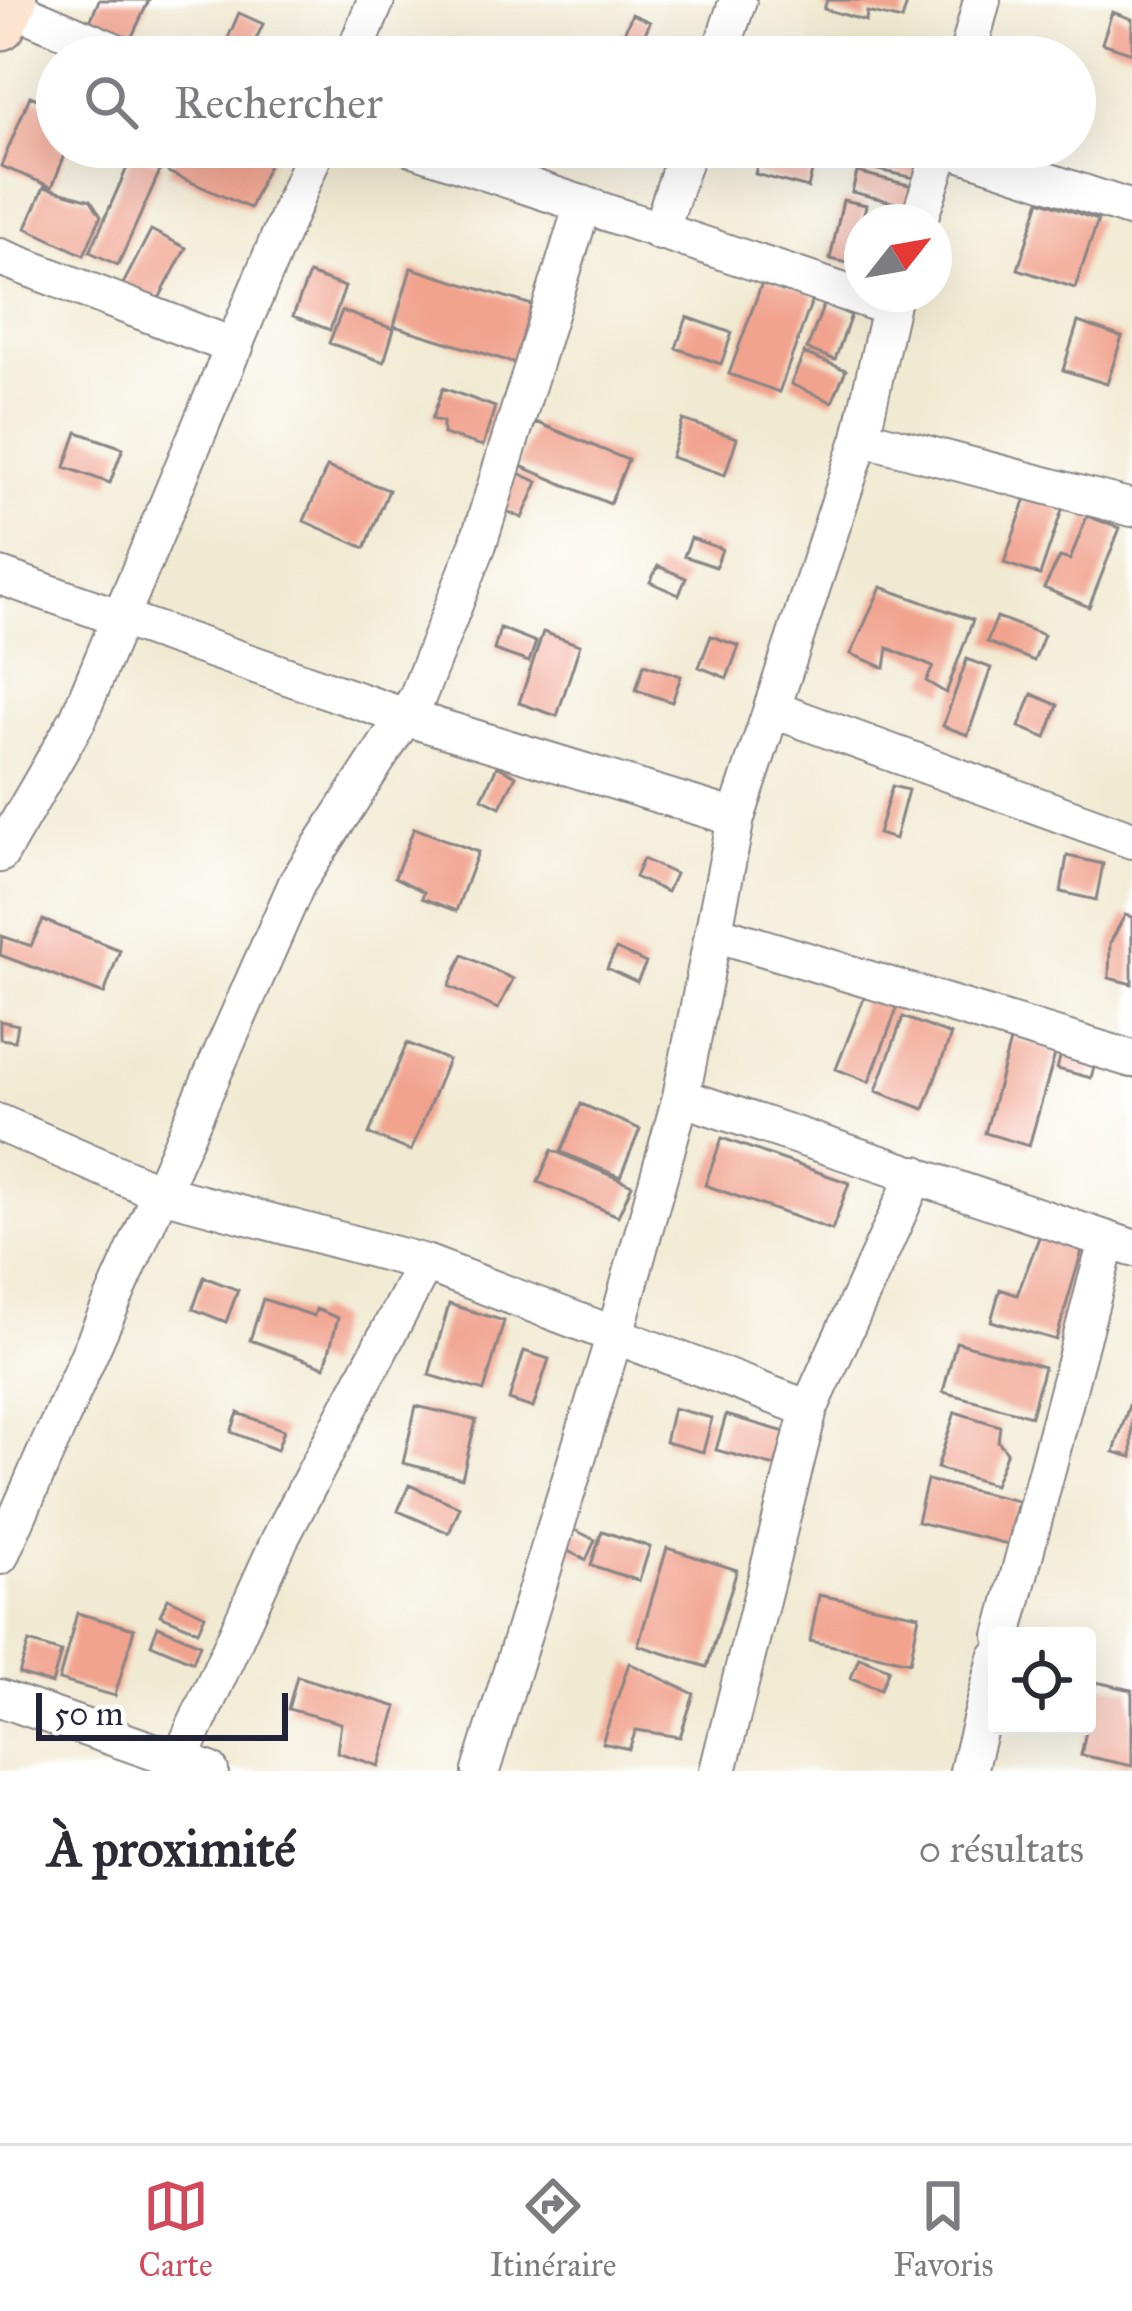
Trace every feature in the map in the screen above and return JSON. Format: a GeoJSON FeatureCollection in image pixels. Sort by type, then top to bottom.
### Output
{"type":"FeatureCollection","features":[{"type":"Feature","properties":{"kind":"street"},"geometry":{"type":"LineString","coordinates":[[361,36],[376,0]]}},
{"type":"Feature","properties":{"kind":"street"},"geometry":{"type":"LineString","coordinates":[[726,36],[738,0]]}},
{"type":"Feature","properties":{"kind":"street"},"geometry":{"type":"LineString","coordinates":[[973,36],[982,0]]}},
{"type":"Feature","properties":{"kind":"street"},"geometry":{"type":"LineString","coordinates":[[6,10],[73,36]]}},
{"type":"Feature","properties":{"kind":"street"},"geometry":{"type":"LineString","coordinates":[[0,854],[78,719],[308,168]]}},
{"type":"Feature","properties":{"kind":"street"},"geometry":{"type":"LineString","coordinates":[[474,168],[660,232],[844,287]]}},
{"type":"Feature","properties":{"kind":"street"},"geometry":{"type":"LineString","coordinates":[[660,232],[681,168]]}},
{"type":"Feature","properties":{"kind":"street"},"geometry":{"type":"LineString","coordinates":[[924,204],[937,168]]}},
{"type":"Feature","properties":{"kind":"street"},"geometry":{"type":"LineString","coordinates":[[1008,168],[1132,209]]}},
{"type":"Feature","properties":{"kind":"street"},"geometry":{"type":"LineString","coordinates":[[0,1556],[297,883],[417,698],[478,544],[583,204]]}},
{"type":"Feature","properties":{"kind":"street"},"geometry":{"type":"LineString","coordinates":[[0,257],[236,347]]}},
{"type":"Feature","properties":{"kind":"street"},"geometry":{"type":"LineString","coordinates":[[481,1771],[616,1331],[681,1097],[736,818],[861,436],[889,312]]}},
{"type":"Feature","properties":{"kind":"street"},"geometry":{"type":"LineString","coordinates":[[861,436],[1132,508]]}},
{"type":"Feature","properties":{"kind":"street"},"geometry":{"type":"LineString","coordinates":[[0,576],[405,717],[736,818]]}},
{"type":"Feature","properties":{"kind":"street"},"geometry":{"type":"LineString","coordinates":[[774,710],[1132,840]]}},
{"type":"Feature","properties":{"kind":"street"},"geometry":{"type":"LineString","coordinates":[[715,933],[1132,1059]]}},
{"type":"Feature","properties":{"kind":"street"},"geometry":{"type":"LineString","coordinates":[[681,1097],[1119,1244],[1006,1627]]}},
{"type":"Feature","properties":{"kind":"street"},"geometry":{"type":"LineString","coordinates":[[0,1123],[161,1193],[425,1263],[616,1331],[809,1409]]}},
{"type":"Feature","properties":{"kind":"street"},"geometry":{"type":"LineString","coordinates":[[718,1771],[809,1409],[916,1174]]}},
{"type":"Feature","properties":{"kind":"street"},"geometry":{"type":"LineString","coordinates":[[0,1698],[188,1768],[280,1539],[425,1263]]}},
{"type":"Feature","properties":{"kind":"street"},"geometry":{"type":"LineString","coordinates":[[968,1771],[988,1693]]}},
{"type":"Feature","properties":{"kind":"building"},"geometry":{"type":"Polygon","coordinates":[[[99,0],[149,0],[132,36],[114,36],[89,24],[99,0]]]}},
{"type":"Feature","properties":{"kind":"building"},"geometry":{"type":"Polygon","coordinates":[[[827,0],[908,0],[902,20],[867,12],[866,21],[824,9],[827,0]]]}},
{"type":"Feature","properties":{"kind":"building"},"geometry":{"type":"Polygon","coordinates":[[[1112,12],[1132,19],[1132,53],[1102,43],[1112,12]]]}},
{"type":"Feature","properties":{"kind":"building"},"geometry":{"type":"Polygon","coordinates":[[[239,13],[263,24],[258,36],[229,36],[239,13]]]}},
{"type":"Feature","properties":{"kind":"building"},"geometry":{"type":"Polygon","coordinates":[[[632,14],[650,22],[644,36],[623,36],[632,14]]]}},
{"type":"Feature","properties":{"kind":"building"},"geometry":{"type":"Polygon","coordinates":[[[30,96],[36,98],[36,168],[60,168],[52,187],[1,166],[30,96]]]}},
{"type":"Feature","properties":{"kind":"building"},"geometry":{"type":"Polygon","coordinates":[[[127,168],[161,168],[118,265],[90,252],[127,168]]]}},
{"type":"Feature","properties":{"kind":"building"},"geometry":{"type":"Polygon","coordinates":[[[170,168],[267,168],[250,208],[168,172],[170,168]]]}},
{"type":"Feature","properties":{"kind":"building"},"geometry":{"type":"Polygon","coordinates":[[[757,168],[813,168],[808,188],[755,174],[757,168]]]}},
{"type":"Feature","properties":{"kind":"building"},"geometry":{"type":"Polygon","coordinates":[[[869,168],[928,168],[927,181],[869,168]]]}},
{"type":"Feature","properties":{"kind":"building"},"geometry":{"type":"Polygon","coordinates":[[[857,172],[913,186],[908,204],[852,192],[857,172]]]}},
{"type":"Feature","properties":{"kind":"building"},"geometry":{"type":"Polygon","coordinates":[[[44,187],[91,200],[101,216],[84,255],[26,228],[44,187]]]}},
{"type":"Feature","properties":{"kind":"building"},"geometry":{"type":"Polygon","coordinates":[[[843,200],[861,204],[844,204],[844,262],[830,259],[843,200]]]}},
{"type":"Feature","properties":{"kind":"building"},"geometry":{"type":"Polygon","coordinates":[[[1040,200],[1098,220],[1075,288],[1018,269],[1040,200]]]}},
{"type":"Feature","properties":{"kind":"building"},"geometry":{"type":"Polygon","coordinates":[[[151,230],[186,248],[156,304],[122,286],[151,230]]]}},
{"type":"Feature","properties":{"kind":"building"},"geometry":{"type":"Polygon","coordinates":[[[411,268],[532,305],[515,363],[394,326],[411,268]]]}},
{"type":"Feature","properties":{"kind":"building"},"geometry":{"type":"Polygon","coordinates":[[[309,274],[345,287],[330,330],[293,316],[309,274]]]}},
{"type":"Feature","properties":{"kind":"building"},"geometry":{"type":"Polygon","coordinates":[[[764,277],[814,295],[779,392],[729,374],[764,277]]]}},
{"type":"Feature","properties":{"kind":"building"},"geometry":{"type":"Polygon","coordinates":[[[824,304],[851,315],[835,360],[807,349],[824,304]]]}},
{"type":"Feature","properties":{"kind":"building"},"geometry":{"type":"Polygon","coordinates":[[[342,311],[394,329],[384,362],[329,343],[342,311]]]}},
{"type":"Feature","properties":{"kind":"building"},"geometry":{"type":"Polygon","coordinates":[[[687,317],[732,333],[721,364],[676,348],[687,317]]]}},
{"type":"Feature","properties":{"kind":"building"},"geometry":{"type":"Polygon","coordinates":[[[1078,322],[1122,337],[1107,384],[1063,370],[1078,322]]]}},
{"type":"Feature","properties":{"kind":"building"},"geometry":{"type":"Polygon","coordinates":[[[804,353],[846,370],[832,402],[791,384],[804,353]]]}},
{"type":"Feature","properties":{"kind":"building"},"geometry":{"type":"Polygon","coordinates":[[[443,388],[495,407],[483,446],[443,434],[443,422],[432,419],[443,388]]]}},
{"type":"Feature","properties":{"kind":"building"},"geometry":{"type":"Polygon","coordinates":[[[683,420],[737,438],[725,475],[671,457],[683,420]]]}},
{"type":"Feature","properties":{"kind":"building"},"geometry":{"type":"Polygon","coordinates":[[[536,422],[628,460],[610,504],[518,465],[536,422]]]}},
{"type":"Feature","properties":{"kind":"building"},"geometry":{"type":"Polygon","coordinates":[[[77,432],[123,448],[110,483],[65,467],[77,432]]]}},
{"type":"Feature","properties":{"kind":"building"},"geometry":{"type":"Polygon","coordinates":[[[327,467],[389,490],[365,548],[304,521],[327,467]]]}},
{"type":"Feature","properties":{"kind":"building"},"geometry":{"type":"Polygon","coordinates":[[[516,472],[538,482],[522,518],[500,508],[516,472]]]}},
{"type":"Feature","properties":{"kind":"building"},"geometry":{"type":"Polygon","coordinates":[[[1027,495],[1063,507],[1040,575],[1004,563],[1027,495]]]}},
{"type":"Feature","properties":{"kind":"building"},"geometry":{"type":"Polygon","coordinates":[[[1087,516],[1120,528],[1089,607],[1044,588],[1060,557],[1070,560],[1087,516]]]}},
{"type":"Feature","properties":{"kind":"building"},"geometry":{"type":"Polygon","coordinates":[[[691,538],[722,549],[716,567],[684,556],[691,538]]]}},
{"type":"Feature","properties":{"kind":"building"},"geometry":{"type":"Polygon","coordinates":[[[658,566],[686,578],[679,595],[650,582],[658,566]]]}},
{"type":"Feature","properties":{"kind":"building"},"geometry":{"type":"Polygon","coordinates":[[[881,587],[973,620],[946,693],[926,681],[933,667],[888,648],[885,668],[851,654],[881,587]]]}},
{"type":"Feature","properties":{"kind":"building"},"geometry":{"type":"Polygon","coordinates":[[[997,617],[1044,635],[1034,661],[987,642],[997,617]]]}},
{"type":"Feature","properties":{"kind":"building"},"geometry":{"type":"Polygon","coordinates":[[[500,628],[536,642],[529,662],[494,650],[500,628]]]}},
{"type":"Feature","properties":{"kind":"building"},"geometry":{"type":"Polygon","coordinates":[[[543,632],[580,645],[557,716],[519,703],[543,632]]]}},
{"type":"Feature","properties":{"kind":"building"},"geometry":{"type":"Polygon","coordinates":[[[711,636],[739,646],[727,678],[699,667],[711,636]]]}},
{"type":"Feature","properties":{"kind":"building"},"geometry":{"type":"Polygon","coordinates":[[[967,659],[991,668],[968,735],[943,726],[967,659]]]}},
{"type":"Feature","properties":{"kind":"building"},"geometry":{"type":"Polygon","coordinates":[[[644,664],[681,676],[672,702],[636,690],[644,664]]]}},
{"type":"Feature","properties":{"kind":"building"},"geometry":{"type":"Polygon","coordinates":[[[1032,694],[1058,705],[1046,738],[1019,727],[1032,694]]]}},
{"type":"Feature","properties":{"kind":"building"},"geometry":{"type":"Polygon","coordinates":[[[497,766],[516,776],[500,807],[482,798],[497,766]]]}},
{"type":"Feature","properties":{"kind":"building"},"geometry":{"type":"Polygon","coordinates":[[[892,786],[908,790],[895,839],[878,834],[892,786]]]}},
{"type":"Feature","properties":{"kind":"building"},"geometry":{"type":"Polygon","coordinates":[[[414,828],[478,852],[456,911],[422,898],[424,892],[395,877],[414,828]]]}},
{"type":"Feature","properties":{"kind":"building"},"geometry":{"type":"Polygon","coordinates":[[[1067,856],[1103,864],[1096,900],[1061,892],[1067,856]]]}},
{"type":"Feature","properties":{"kind":"building"},"geometry":{"type":"Polygon","coordinates":[[[643,859],[675,874],[667,892],[635,877],[643,859]]]}},
{"type":"Feature","properties":{"kind":"building"},"geometry":{"type":"Polygon","coordinates":[[[1125,915],[1132,917],[1132,984],[1109,978],[1110,943],[1125,915]]]}},
{"type":"Feature","properties":{"kind":"building"},"geometry":{"type":"Polygon","coordinates":[[[43,920],[120,950],[104,994],[0,955],[2,936],[31,946],[43,920]]]}},
{"type":"Feature","properties":{"kind":"building"},"geometry":{"type":"Polygon","coordinates":[[[616,949],[646,963],[637,982],[607,968],[616,949]]]}},
{"type":"Feature","properties":{"kind":"building"},"geometry":{"type":"Polygon","coordinates":[[[463,955],[513,979],[498,1009],[449,986],[463,955]]]}},
{"type":"Feature","properties":{"kind":"building"},"geometry":{"type":"Polygon","coordinates":[[[866,993],[898,1006],[869,1082],[836,1069],[866,993]]]}},
{"type":"Feature","properties":{"kind":"building"},"geometry":{"type":"Polygon","coordinates":[[[903,1017],[951,1035],[924,1109],[876,1091],[903,1017]]]}},
{"type":"Feature","properties":{"kind":"building"},"geometry":{"type":"Polygon","coordinates":[[[0,1021],[18,1025],[15,1041],[0,1039],[0,1021]]]}},
{"type":"Feature","properties":{"kind":"building"},"geometry":{"type":"Polygon","coordinates":[[[1011,1038],[1056,1051],[1029,1146],[985,1133],[1011,1038]]]}},
{"type":"Feature","properties":{"kind":"building"},"geometry":{"type":"Polygon","coordinates":[[[407,1043],[448,1060],[411,1151],[369,1134],[407,1043]]]}},
{"type":"Feature","properties":{"kind":"building"},"geometry":{"type":"Polygon","coordinates":[[[1063,1046],[1097,1056],[1091,1078],[1057,1069],[1063,1046]]]}},
{"type":"Feature","properties":{"kind":"building"},"geometry":{"type":"Polygon","coordinates":[[[581,1104],[640,1129],[620,1177],[561,1152],[581,1104]]]}},
{"type":"Feature","properties":{"kind":"building"},"geometry":{"type":"Polygon","coordinates":[[[722,1138],[849,1183],[832,1230],[705,1185],[722,1138]]]}},
{"type":"Feature","properties":{"kind":"building"},"geometry":{"type":"Polygon","coordinates":[[[552,1150],[632,1185],[618,1216],[538,1182],[552,1150]]]}},
{"type":"Feature","properties":{"kind":"building"},"geometry":{"type":"Polygon","coordinates":[[[1041,1232],[1084,1244],[1056,1340],[991,1321],[1000,1289],[1017,1295],[1041,1232]]]}},
{"type":"Feature","properties":{"kind":"building"},"geometry":{"type":"Polygon","coordinates":[[[204,1277],[238,1290],[226,1322],[193,1309],[204,1277]]]}},
{"type":"Feature","properties":{"kind":"building"},"geometry":{"type":"Polygon","coordinates":[[[263,1299],[314,1316],[316,1309],[338,1318],[325,1367],[250,1340],[263,1299]]]}},
{"type":"Feature","properties":{"kind":"building"},"geometry":{"type":"Polygon","coordinates":[[[449,1304],[504,1321],[484,1391],[429,1375],[449,1304]]]}},
{"type":"Feature","properties":{"kind":"building"},"geometry":{"type":"Polygon","coordinates":[[[956,1342],[1044,1367],[1031,1416],[943,1392],[956,1342]]]}},
{"type":"Feature","properties":{"kind":"building"},"geometry":{"type":"Polygon","coordinates":[[[524,1351],[549,1359],[533,1408],[509,1400],[524,1351]]]}},
{"type":"Feature","properties":{"kind":"building"},"geometry":{"type":"Polygon","coordinates":[[[1132,1396],[1132,1457],[1114,1452],[1132,1396]]]}},
{"type":"Feature","properties":{"kind":"building"},"geometry":{"type":"Polygon","coordinates":[[[416,1406],[476,1420],[462,1478],[403,1463],[416,1406]]]}},
{"type":"Feature","properties":{"kind":"building"},"geometry":{"type":"Polygon","coordinates":[[[673,1408],[712,1418],[703,1452],[665,1442],[673,1408]]]}},
{"type":"Feature","properties":{"kind":"building"},"geometry":{"type":"Polygon","coordinates":[[[955,1412],[1000,1426],[998,1441],[1007,1452],[994,1485],[937,1468],[955,1412]]]}},
{"type":"Feature","properties":{"kind":"building"},"geometry":{"type":"Polygon","coordinates":[[[238,1413],[284,1430],[277,1450],[231,1432],[238,1413]]]}},
{"type":"Feature","properties":{"kind":"building"},"geometry":{"type":"Polygon","coordinates":[[[726,1415],[785,1432],[775,1466],[716,1450],[726,1415]]]}},
{"type":"Feature","properties":{"kind":"building"},"geometry":{"type":"Polygon","coordinates":[[[927,1480],[1018,1501],[1008,1544],[917,1522],[927,1480]]]}},
{"type":"Feature","properties":{"kind":"building"},"geometry":{"type":"Polygon","coordinates":[[[409,1485],[460,1507],[449,1533],[398,1511],[409,1485]]]}},
{"type":"Feature","properties":{"kind":"building"},"geometry":{"type":"Polygon","coordinates":[[[569,1527],[595,1540],[586,1560],[560,1547],[569,1527]]]}},
{"type":"Feature","properties":{"kind":"building"},"geometry":{"type":"Polygon","coordinates":[[[602,1531],[650,1547],[639,1581],[591,1565],[602,1531]]]}},
{"type":"Feature","properties":{"kind":"building"},"geometry":{"type":"Polygon","coordinates":[[[667,1548],[737,1570],[707,1667],[638,1645],[667,1548]]]}},
{"type":"Feature","properties":{"kind":"building"},"geometry":{"type":"Polygon","coordinates":[[[819,1595],[919,1615],[910,1662],[810,1641],[819,1595]]]}},
{"type":"Feature","properties":{"kind":"building"},"geometry":{"type":"Polygon","coordinates":[[[168,1598],[205,1615],[198,1631],[160,1615],[168,1598]]]}},
{"type":"Feature","properties":{"kind":"building"},"geometry":{"type":"Polygon","coordinates":[[[77,1613],[134,1629],[115,1696],[59,1680],[77,1613]]]}},
{"type":"Feature","properties":{"kind":"building"},"geometry":{"type":"Polygon","coordinates":[[[158,1626],[200,1644],[193,1662],[151,1644],[158,1626]]]}},
{"type":"Feature","properties":{"kind":"building"},"geometry":{"type":"Polygon","coordinates":[[[29,1642],[61,1652],[52,1684],[19,1674],[29,1642]]]}},
{"type":"Feature","properties":{"kind":"building"},"geometry":{"type":"Polygon","coordinates":[[[859,1657],[889,1669],[881,1689],[851,1678],[859,1657]]]}},
{"type":"Feature","properties":{"kind":"building"},"geometry":{"type":"Polygon","coordinates":[[[629,1663],[694,1694],[680,1737],[636,1730],[629,1749],[602,1743],[629,1663]]]}},
{"type":"Feature","properties":{"kind":"building"},"geometry":{"type":"Polygon","coordinates":[[[297,1676],[397,1707],[379,1766],[337,1752],[341,1723],[288,1709],[297,1676]]]}},
{"type":"Feature","properties":{"kind":"building"},"geometry":{"type":"Polygon","coordinates":[[[1096,1682],[1132,1690],[1132,1766],[1081,1755],[1085,1735],[1096,1735],[1096,1682]]]}}]}
